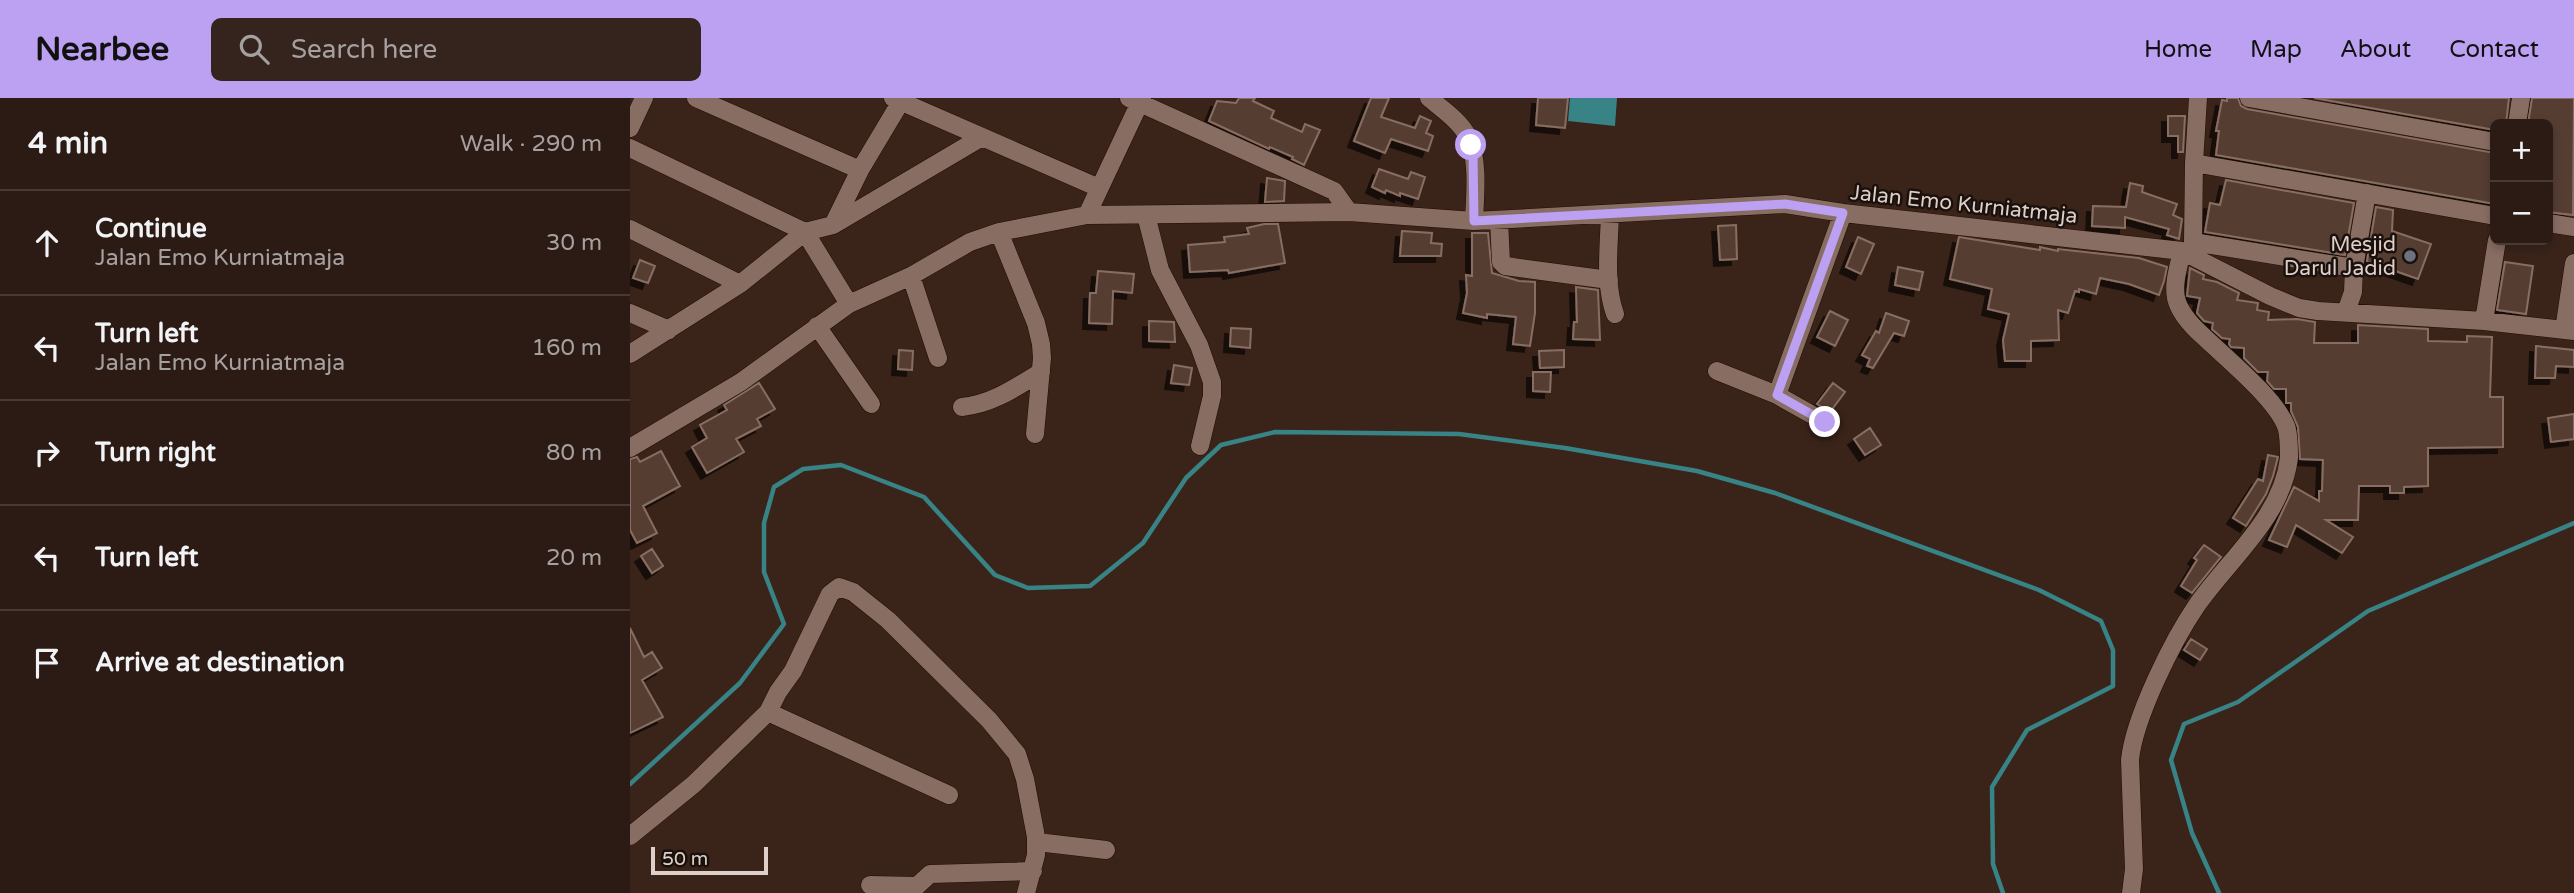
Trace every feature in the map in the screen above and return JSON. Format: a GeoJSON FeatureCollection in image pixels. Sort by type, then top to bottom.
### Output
{"type":"FeatureCollection","features":[{"type":"Feature","properties":{"kind":"street"},"geometry":{"type":"LineString","coordinates":[[630,128],[644,98]]}},
{"type":"Feature","properties":{"kind":"street"},"geometry":{"type":"LineString","coordinates":[[696,98],[860,170]]}},
{"type":"Feature","properties":{"kind":"street"},"geometry":{"type":"LineString","coordinates":[[1429,98],[1467,136],[1473,155],[1474,221]]}},
{"type":"Feature","properties":{"kind":"street"},"geometry":{"type":"LineString","coordinates":[[2131,893],[2134,869],[2130,760],[2136,730],[2164,663],[2197,606],[2277,499],[2289,454],[2287,427],[2275,408],[2192,325],[2177,303],[2175,283],[2191,250],[2198,98]]}},
{"type":"Feature","properties":{"kind":"street"},"geometry":{"type":"LineString","coordinates":[[2249,98],[2490,141]]}},
{"type":"Feature","properties":{"kind":"street"},"geometry":{"type":"LineString","coordinates":[[2518,119],[2521,98]]}},
{"type":"Feature","properties":{"kind":"street"},"geometry":{"type":"LineString","coordinates":[[833,225],[899,99],[1099,188]]}},
{"type":"Feature","properties":{"kind":"street"},"geometry":{"type":"LineString","coordinates":[[1087,215],[1137,100],[1334,191],[1349,212]]}},
{"type":"Feature","properties":{"kind":"street"},"geometry":{"type":"LineString","coordinates":[[630,354],[740,284],[805,232],[833,225],[982,137]]}},
{"type":"Feature","properties":{"kind":"street"},"geometry":{"type":"LineString","coordinates":[[630,148],[805,232],[849,304]]}},
{"type":"Feature","properties":{"kind":"street"},"geometry":{"type":"LineString","coordinates":[[2194,163],[2490,215]]}},
{"type":"Feature","properties":{"kind":"street"},"geometry":{"type":"LineString","coordinates":[[2346,312],[2353,292],[2354,268],[2367,193]]}},
{"type":"Feature","properties":{"kind":"street","name":"Jalan Emo Kurniatmaja"},"geometry":{"type":"LineString","coordinates":[[630,448],[741,382],[849,304],[911,275],[970,242],[999,232],[1087,215],[1349,212],[1474,221],[1785,204],[1843,213],[2191,250],[2270,296],[2300,308],[2331,313],[2484,321],[2569,330]]}},
{"type":"Feature","properties":{"kind":"street"},"geometry":{"type":"LineString","coordinates":[[1777,395],[1843,213]]}},
{"type":"Feature","properties":{"kind":"street"},"geometry":{"type":"LineString","coordinates":[[1610,214],[1609,280],[1615,314]]}},
{"type":"Feature","properties":{"kind":"street"},"geometry":{"type":"LineString","coordinates":[[1146,215],[1160,270],[1199,345],[1212,382],[1212,396],[1200,446]]}},
{"type":"Feature","properties":{"kind":"street"},"geometry":{"type":"LineString","coordinates":[[1499,220],[1501,262],[1505,266],[1609,280]]}},
{"type":"Feature","properties":{"kind":"street"},"geometry":{"type":"LineString","coordinates":[[2553,224],[2574,227]]}},
{"type":"Feature","properties":{"kind":"street"},"geometry":{"type":"LineString","coordinates":[[630,229],[740,284]]}},
{"type":"Feature","properties":{"kind":"street"},"geometry":{"type":"LineString","coordinates":[[999,232],[1036,323],[1042,351],[1035,434]]}},
{"type":"Feature","properties":{"kind":"street"},"geometry":{"type":"LineString","coordinates":[[2484,321],[2496,245]]}},
{"type":"Feature","properties":{"kind":"street"},"geometry":{"type":"LineString","coordinates":[[2191,250],[2354,268]]}},
{"type":"Feature","properties":{"kind":"street"},"geometry":{"type":"LineString","coordinates":[[2569,330],[2574,263]]}},
{"type":"Feature","properties":{"kind":"street"},"geometry":{"type":"LineString","coordinates":[[911,275],[938,358]]}},
{"type":"Feature","properties":{"kind":"street"},"geometry":{"type":"LineString","coordinates":[[630,313],[669,330]]}},
{"type":"Feature","properties":{"kind":"street"},"geometry":{"type":"LineString","coordinates":[[817,326],[871,404]]}},
{"type":"Feature","properties":{"kind":"street"},"geometry":{"type":"LineString","coordinates":[[1717,371],[1777,395],[1825,422]]}},
{"type":"Feature","properties":{"kind":"street"},"geometry":{"type":"LineString","coordinates":[[962,407],[979,405],[999,397],[1041,372]]}},
{"type":"Feature","properties":{"kind":"street"},"geometry":{"type":"LineString","coordinates":[[630,836],[694,784],[768,712],[793,671],[830,594],[836,587],[846,588],[888,620],[989,720],[1020,759],[1037,842],[1033,871],[1026,893]]}},
{"type":"Feature","properties":{"kind":"street"},"geometry":{"type":"LineString","coordinates":[[768,712],[949,795]]}},
{"type":"Feature","properties":{"kind":"street"},"geometry":{"type":"LineString","coordinates":[[1037,842],[1106,850]]}},
{"type":"Feature","properties":{"kind":"street"},"geometry":{"type":"LineString","coordinates":[[870,885],[918,886],[930,874],[1033,871]]}},
{"type":"Feature","properties":{"kind":"water"},"geometry":{"type":"Polygon","coordinates":[[[1570,98],[1617,98],[1615,126],[1568,121],[1570,98]]]}},
{"type":"Feature","properties":{"kind":"building"},"geometry":{"type":"Polygon","coordinates":[[[1239,98],[1255,98],[1253,101],[1274,111],[1271,118],[1302,132],[1305,124],[1320,130],[1304,165],[1292,159],[1293,157],[1270,147],[1269,149],[1209,121],[1217,101],[1236,103],[1239,98]]]}},
{"type":"Feature","properties":{"kind":"building"},"geometry":{"type":"Polygon","coordinates":[[[1371,98],[1389,98],[1381,117],[1415,128],[1420,116],[1431,121],[1426,133],[1433,136],[1428,151],[1391,139],[1385,153],[1354,141],[1371,98]]]}},
{"type":"Feature","properties":{"kind":"building"},"geometry":{"type":"Polygon","coordinates":[[[1538,98],[1568,98],[1565,128],[1536,125],[1538,98]]]}},
{"type":"Feature","properties":{"kind":"building"},"geometry":{"type":"Polygon","coordinates":[[[2227,98],[2238,98],[2241,106],[2247,109],[2490,152],[2490,203],[2216,155],[2219,131],[2216,131],[2222,100],[2227,101],[2227,98]]]}},
{"type":"Feature","properties":{"kind":"building"},"geometry":{"type":"Polygon","coordinates":[[[2314,98],[2509,98],[2507,119],[2490,119],[2490,129],[2314,98]]]}},
{"type":"Feature","properties":{"kind":"building"},"geometry":{"type":"Polygon","coordinates":[[[2532,98],[2574,98],[2573,215],[2553,213],[2553,119],[2529,119],[2532,98]]]}},
{"type":"Feature","properties":{"kind":"building"},"geometry":{"type":"Polygon","coordinates":[[[2168,116],[2185,116],[2183,152],[2178,152],[2178,136],[2168,136],[2168,116]]]}},
{"type":"Feature","properties":{"kind":"building"},"geometry":{"type":"Polygon","coordinates":[[[1379,169],[1408,179],[1411,172],[1425,177],[1418,199],[1386,190],[1385,193],[1372,187],[1379,169]]]}},
{"type":"Feature","properties":{"kind":"building"},"geometry":{"type":"Polygon","coordinates":[[[1267,178],[1285,181],[1284,201],[1265,202],[1267,178]]]}},
{"type":"Feature","properties":{"kind":"building"},"geometry":{"type":"Polygon","coordinates":[[[2226,180],[2354,203],[2345,255],[2205,232],[2210,203],[2220,205],[2226,180]]]}},
{"type":"Feature","properties":{"kind":"building"},"geometry":{"type":"Polygon","coordinates":[[[2130,183],[2143,186],[2142,192],[2177,204],[2173,215],[2182,219],[2179,239],[2167,235],[2169,229],[2125,217],[2125,228],[2092,226],[2093,206],[2126,207],[2130,183]]]}},
{"type":"Feature","properties":{"kind":"building"},"geometry":{"type":"Polygon","coordinates":[[[2376,207],[2393,210],[2392,231],[2431,244],[2418,279],[2367,261],[2376,207]]]}},
{"type":"Feature","properties":{"kind":"building"},"geometry":{"type":"Polygon","coordinates":[[[1278,224],[1285,263],[1229,273],[1228,270],[1190,272],[1188,245],[1225,242],[1224,237],[1249,234],[1247,228],[1278,224]]]}},
{"type":"Feature","properties":{"kind":"building"},"geometry":{"type":"Polygon","coordinates":[[[1736,225],[1737,259],[1720,260],[1718,226],[1736,225]]]}},
{"type":"Feature","properties":{"kind":"building"},"geometry":{"type":"Polygon","coordinates":[[[1402,231],[1432,233],[1431,243],[1442,244],[1441,256],[1400,256],[1402,231]]]}},
{"type":"Feature","properties":{"kind":"building"},"geometry":{"type":"Polygon","coordinates":[[[1472,233],[1488,233],[1492,273],[1519,281],[1535,282],[1535,313],[1530,346],[1513,344],[1516,317],[1487,314],[1487,318],[1463,313],[1467,293],[1466,275],[1472,276],[1472,233]]]}},
{"type":"Feature","properties":{"kind":"building"},"geometry":{"type":"Polygon","coordinates":[[[1858,237],[1874,244],[1861,274],[1846,267],[1858,237]]]}},
{"type":"Feature","properties":{"kind":"building"},"geometry":{"type":"Polygon","coordinates":[[[1959,237],[2040,250],[2040,247],[2139,258],[2167,267],[2159,295],[2129,284],[2100,278],[2096,294],[2079,289],[2079,292],[2075,291],[2068,313],[2058,310],[2059,340],[2031,341],[2031,361],[2005,361],[2003,340],[2009,314],[1988,309],[1992,289],[1950,279],[1959,237]]]}},
{"type":"Feature","properties":{"kind":"building"},"geometry":{"type":"Polygon","coordinates":[[[640,260],[655,266],[648,283],[633,278],[640,260]]]}},
{"type":"Feature","properties":{"kind":"building"},"geometry":{"type":"Polygon","coordinates":[[[2505,262],[2533,266],[2526,314],[2497,310],[2505,262]]]}},
{"type":"Feature","properties":{"kind":"building"},"geometry":{"type":"Polygon","coordinates":[[[1898,267],[1923,272],[1919,290],[1895,285],[1898,267]]]}},
{"type":"Feature","properties":{"kind":"building"},"geometry":{"type":"Polygon","coordinates":[[[2190,268],[2204,275],[2203,279],[2217,282],[2239,293],[2237,300],[2258,303],[2257,310],[2269,312],[2268,320],[2297,319],[2315,322],[2314,343],[2358,343],[2358,325],[2428,329],[2428,341],[2467,342],[2467,336],[2492,337],[2490,397],[2503,397],[2503,447],[2428,448],[2428,486],[2404,487],[2404,493],[2390,493],[2390,486],[2359,486],[2358,520],[2326,520],[2353,537],[2342,553],[2296,525],[2287,547],[2269,540],[2294,487],[2319,501],[2323,460],[2300,459],[2298,427],[2291,411],[2291,403],[2286,403],[2286,389],[2274,389],[2267,381],[2268,372],[2258,372],[2244,358],[2244,348],[2231,347],[2230,339],[2222,338],[2212,329],[2213,323],[2204,321],[2197,313],[2200,298],[2187,296],[2190,268]]]}},
{"type":"Feature","properties":{"kind":"building"},"geometry":{"type":"Polygon","coordinates":[[[1098,271],[1134,274],[1132,293],[1113,291],[1112,324],[1089,323],[1090,293],[1096,293],[1098,271]]]}},
{"type":"Feature","properties":{"kind":"building"},"geometry":{"type":"Polygon","coordinates":[[[1576,287],[1598,290],[1600,340],[1573,339],[1574,322],[1577,322],[1576,287]]]}},
{"type":"Feature","properties":{"kind":"building"},"geometry":{"type":"Polygon","coordinates":[[[1830,311],[1848,320],[1835,346],[1817,337],[1830,311]]]}},
{"type":"Feature","properties":{"kind":"building"},"geometry":{"type":"Polygon","coordinates":[[[1886,313],[1909,321],[1904,336],[1894,333],[1873,368],[1867,366],[1870,359],[1862,355],[1876,331],[1879,333],[1886,313]]]}},
{"type":"Feature","properties":{"kind":"building"},"geometry":{"type":"Polygon","coordinates":[[[1149,321],[1174,322],[1175,342],[1149,341],[1149,321]]]}},
{"type":"Feature","properties":{"kind":"building"},"geometry":{"type":"Polygon","coordinates":[[[1231,328],[1251,329],[1250,348],[1230,346],[1231,328]]]}},
{"type":"Feature","properties":{"kind":"building"},"geometry":{"type":"Polygon","coordinates":[[[2536,346],[2574,350],[2574,367],[2556,366],[2555,378],[2535,378],[2536,346]]]}},
{"type":"Feature","properties":{"kind":"building"},"geometry":{"type":"Polygon","coordinates":[[[899,350],[913,351],[912,370],[898,369],[899,350]]]}},
{"type":"Feature","properties":{"kind":"building"},"geometry":{"type":"Polygon","coordinates":[[[1564,350],[1564,367],[1540,368],[1539,351],[1564,350]]]}},
{"type":"Feature","properties":{"kind":"building"},"geometry":{"type":"Polygon","coordinates":[[[1174,365],[1192,368],[1189,385],[1171,383],[1174,365]]]}},
{"type":"Feature","properties":{"kind":"building"},"geometry":{"type":"Polygon","coordinates":[[[1533,372],[1551,372],[1550,392],[1533,391],[1533,372]]]}},
{"type":"Feature","properties":{"kind":"building"},"geometry":{"type":"Polygon","coordinates":[[[759,383],[775,409],[757,419],[761,426],[736,439],[744,452],[707,473],[692,447],[707,438],[700,425],[727,410],[724,405],[759,383]]]}},
{"type":"Feature","properties":{"kind":"building"},"geometry":{"type":"Polygon","coordinates":[[[1833,383],[1845,392],[1830,412],[1817,404],[1833,383]]]}},
{"type":"Feature","properties":{"kind":"building"},"geometry":{"type":"Polygon","coordinates":[[[2574,414],[2574,439],[2551,442],[2548,418],[2574,414]]]}},
{"type":"Feature","properties":{"kind":"building"},"geometry":{"type":"Polygon","coordinates":[[[1870,428],[1881,445],[1865,455],[1854,439],[1870,428]]]}},
{"type":"Feature","properties":{"kind":"building"},"geometry":{"type":"Polygon","coordinates":[[[661,451],[680,486],[643,506],[657,533],[637,543],[630,530],[630,459],[637,457],[640,462],[661,451]]]}},
{"type":"Feature","properties":{"kind":"building"},"geometry":{"type":"Polygon","coordinates":[[[2268,455],[2278,457],[2273,476],[2266,494],[2246,526],[2233,518],[2258,479],[2263,481],[2268,455]]]}},
{"type":"Feature","properties":{"kind":"building"},"geometry":{"type":"Polygon","coordinates":[[[2204,545],[2221,557],[2192,593],[2181,586],[2197,560],[2194,558],[2204,545]]]}},
{"type":"Feature","properties":{"kind":"building"},"geometry":{"type":"Polygon","coordinates":[[[652,549],[663,566],[652,573],[641,556],[652,549]]]}},
{"type":"Feature","properties":{"kind":"building"},"geometry":{"type":"Polygon","coordinates":[[[630,628],[644,657],[652,652],[662,668],[642,680],[663,717],[630,733],[630,628]]]}},
{"type":"Feature","properties":{"kind":"building"},"geometry":{"type":"Polygon","coordinates":[[[2191,639],[2207,649],[2200,660],[2184,650],[2191,639]]]}},
{"type":"Feature","properties":{"kind":"waterway"},"geometry":{"type":"LineString","coordinates":[[630,784],[740,683],[784,624],[764,572],[764,523],[774,487],[803,469],[841,465],[924,497],[995,575],[1028,588],[1090,586],[1143,543],[1186,478],[1221,445],[1275,432],[1459,434],[1565,448],[1697,471],[1775,493],[2039,590],[2101,621],[2113,650],[2113,686],[2027,730],[1992,787],[1993,864],[2003,893]]}},
{"type":"Feature","properties":{"kind":"waterway"},"geometry":{"type":"LineString","coordinates":[[2219,893],[2192,833],[2171,760],[2184,724],[2238,702],[2368,611],[2574,523]]}},
{"type":"Feature","properties":{"kind":"place","name":"Mesjid Darul Jadid"},"geometry":{"type":"Point","coordinates":[2410,256]}},
{"type":"Feature","properties":{"kind":"route"},"geometry":{"type":"LineString","coordinates":[[1471,145],[1474,221],[1770,204],[1797,205],[1843,213],[1777,395],[1825,422]]}}]}
